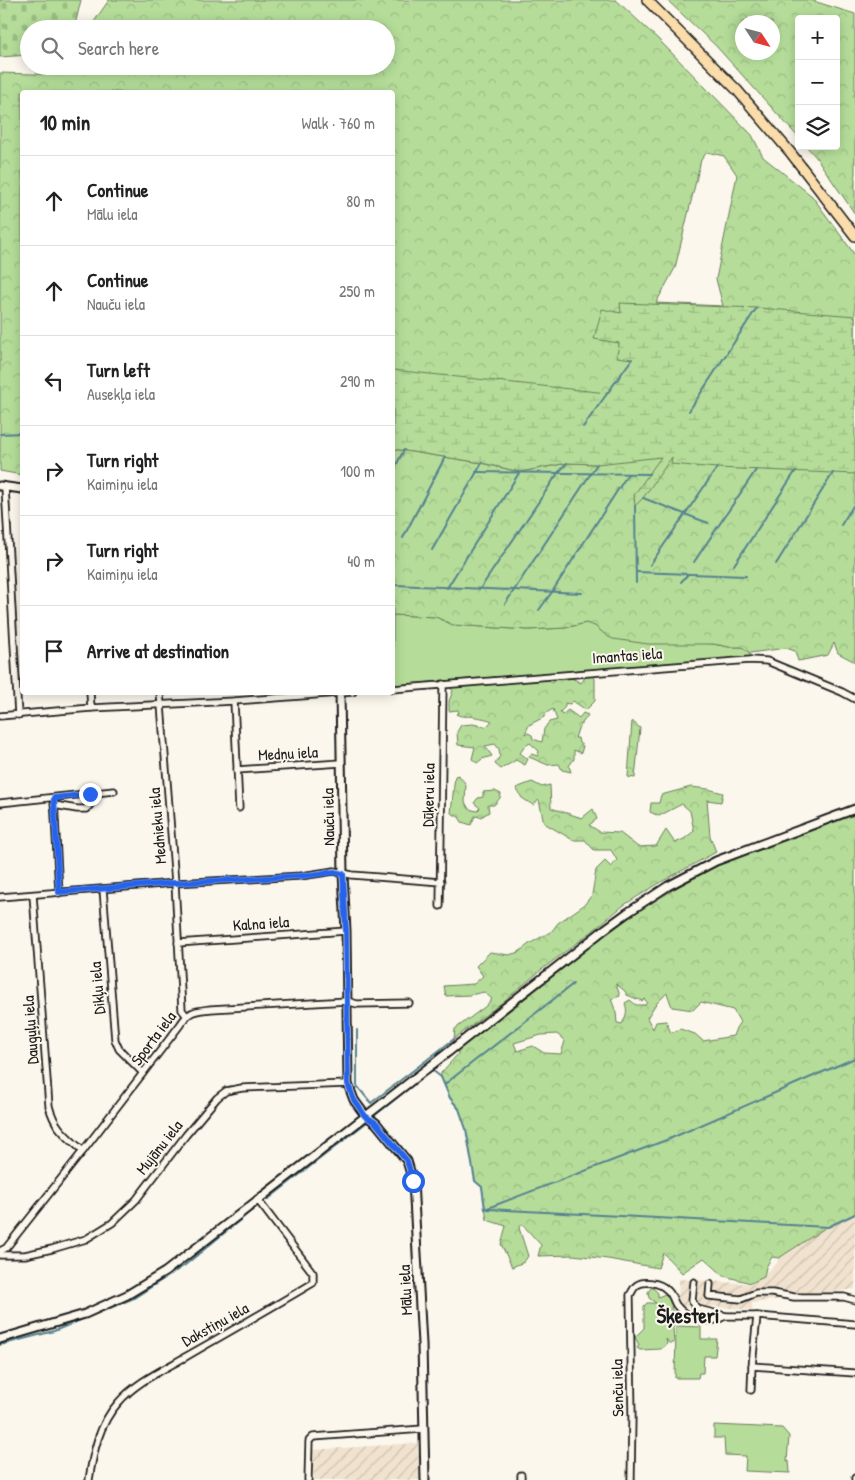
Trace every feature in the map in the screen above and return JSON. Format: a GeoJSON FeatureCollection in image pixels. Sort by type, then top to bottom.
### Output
{"type":"FeatureCollection","features":[{"type":"Feature","properties":{"kind":"highway"},"geometry":{"type":"LineString","coordinates":[[647,0],[736,90],[790,152],[855,236]]}},
{"type":"Feature","properties":{"kind":"street"},"geometry":{"type":"LineString","coordinates":[[18,715],[3,487],[20,489]]}},
{"type":"Feature","properties":{"kind":"street","name":"Imantas iela"},"geometry":{"type":"LineString","coordinates":[[395,689],[750,660],[767,661],[842,692],[855,700]]}},
{"type":"Feature","properties":{"kind":"street","name":"Dūķeru iela"},"geometry":{"type":"LineString","coordinates":[[440,906],[443,684]]}},
{"type":"Feature","properties":{"kind":"street"},"geometry":{"type":"LineString","coordinates":[[90,695],[91,708]]}},
{"type":"Feature","properties":{"kind":"street","name":"Mednieku iela"},"geometry":{"type":"LineString","coordinates":[[160,695],[175,883],[182,1010],[186,1015]]}},
{"type":"Feature","properties":{"kind":"street"},"geometry":{"type":"LineString","coordinates":[[0,716],[91,708],[314,695]]}},
{"type":"Feature","properties":{"kind":"street","name":"Nauču iela"},"geometry":{"type":"LineString","coordinates":[[340,695],[348,1084],[354,1100],[365,1116]]}},
{"type":"Feature","properties":{"kind":"street"},"geometry":{"type":"LineString","coordinates":[[234,701],[239,808]]}},
{"type":"Feature","properties":{"kind":"street","name":"Medņu iela"},"geometry":{"type":"LineString","coordinates":[[237,770],[341,763]]}},
{"type":"Feature","properties":{"kind":"street"},"geometry":{"type":"LineString","coordinates":[[0,803],[114,792]]}},
{"type":"Feature","properties":{"kind":"street"},"geometry":{"type":"LineString","coordinates":[[54,805],[77,810],[86,809],[90,805],[90,794]]}},
{"type":"Feature","properties":{"kind":"street"},"geometry":{"type":"LineString","coordinates":[[54,798],[59,892]]}},
{"type":"Feature","properties":{"kind":"street"},"geometry":{"type":"LineString","coordinates":[[0,1339],[85,1314],[127,1295],[165,1272],[604,929],[668,886],[730,856],[855,809]]}},
{"type":"Feature","properties":{"kind":"street"},"geometry":{"type":"LineString","coordinates":[[0,897],[175,883],[301,876],[334,872],[441,882]]}},
{"type":"Feature","properties":{"kind":"street","name":"Dikļu iela"},"geometry":{"type":"LineString","coordinates":[[103,889],[115,1040],[119,1049],[143,1073]]}},
{"type":"Feature","properties":{"kind":"street","name":"Dauguļu iela"},"geometry":{"type":"LineString","coordinates":[[33,895],[49,1106],[52,1118],[58,1128],[84,1151]]}},
{"type":"Feature","properties":{"kind":"street","name":"Kalna iela"},"geometry":{"type":"LineString","coordinates":[[178,943],[346,931]]}},
{"type":"Feature","properties":{"kind":"street","name":"Sporta iela"},"geometry":{"type":"LineString","coordinates":[[0,1251],[6,1248],[84,1151],[186,1015],[212,1009],[347,1001],[357,1004],[409,1003]]}},
{"type":"Feature","properties":{"kind":"street","name":"Mujānu iela"},"geometry":{"type":"LineString","coordinates":[[0,1255],[25,1254],[61,1247],[86,1239],[112,1223],[136,1200],[186,1135],[217,1098],[226,1091],[242,1088],[348,1084]]}},
{"type":"Feature","properties":{"kind":"street","name":"Mālu iela"},"geometry":{"type":"LineString","coordinates":[[365,1116],[376,1123],[407,1161],[413,1181],[421,1334],[425,1480]]}},
{"type":"Feature","properties":{"kind":"street","name":"Dakstiņu iela"},"geometry":{"type":"LineString","coordinates":[[89,1480],[92,1460],[104,1423],[118,1403],[136,1385],[259,1316],[313,1283],[313,1273],[257,1199]]}},
{"type":"Feature","properties":{"kind":"street"},"geometry":{"type":"LineString","coordinates":[[694,1282],[692,1300],[695,1306],[726,1316],[757,1316],[855,1324]]}},
{"type":"Feature","properties":{"kind":"street","name":"Senču iela"},"geometry":{"type":"LineString","coordinates":[[630,1480],[632,1417],[630,1295],[636,1285],[641,1283],[656,1284],[668,1290],[675,1304],[691,1317],[715,1320],[726,1316]]}},
{"type":"Feature","properties":{"kind":"street"},"geometry":{"type":"LineString","coordinates":[[710,1284],[709,1296],[741,1298],[756,1293],[794,1297],[844,1296],[855,1300]]}},
{"type":"Feature","properties":{"kind":"street"},"geometry":{"type":"LineString","coordinates":[[751,1390],[757,1316]]}},
{"type":"Feature","properties":{"kind":"street"},"geometry":{"type":"LineString","coordinates":[[752,1366],[855,1373]]}},
{"type":"Feature","properties":{"kind":"street"},"geometry":{"type":"LineString","coordinates":[[308,1480],[309,1441],[314,1437],[423,1428]]}},
{"type":"Feature","properties":{"kind":"shaded area"},"geometry":{"type":"Polygon","coordinates":[[[855,1214],[855,1289],[752,1303],[752,1310],[696,1305],[680,1307],[681,1303],[678,1303],[679,1279],[753,1284],[777,1263],[779,1258],[825,1228],[855,1214]]]}},
{"type":"Feature","properties":{"kind":"shaded area"},"geometry":{"type":"Polygon","coordinates":[[[418,1443],[420,1480],[314,1480],[312,1450],[418,1443]]]}},
{"type":"Feature","properties":{"kind":"green space"},"geometry":{"type":"Polygon","coordinates":[[[0,0],[81,0],[76,20],[20,20],[20,56],[0,57],[0,0]]]}},
{"type":"Feature","properties":{"kind":"green space"},"geometry":{"type":"Polygon","coordinates":[[[109,0],[616,0],[659,40],[752,135],[763,157],[812,196],[855,255],[855,393],[681,440],[672,458],[720,463],[855,471],[855,662],[838,653],[834,643],[828,655],[798,661],[795,651],[786,648],[750,653],[742,647],[713,644],[648,644],[613,639],[595,626],[586,623],[565,628],[528,630],[453,625],[436,617],[395,615],[395,449],[482,463],[520,472],[567,463],[597,464],[395,415],[395,90],[20,90],[20,475],[0,471],[0,73],[20,75],[395,75],[395,20],[95,20],[109,0]],[[707,152],[701,160],[675,268],[656,303],[723,306],[716,279],[737,175],[724,156],[707,152]]]}},
{"type":"Feature","properties":{"kind":"green space"},"geometry":{"type":"Polygon","coordinates":[[[667,0],[810,0],[855,14],[855,214],[810,150],[840,150],[840,15],[795,15],[795,134],[716,46],[667,0]]]}},
{"type":"Feature","properties":{"kind":"green space"},"geometry":{"type":"Polygon","coordinates":[[[620,303],[758,308],[855,316],[855,474],[671,464],[672,457],[643,498],[635,506],[634,495],[661,457],[597,464],[567,463],[520,472],[482,463],[395,449],[395,370],[607,393],[632,359],[617,357],[619,343],[594,339],[602,309],[621,313],[620,303]]]}},
{"type":"Feature","properties":{"kind":"green space"},"geometry":{"type":"Polygon","coordinates":[[[395,615],[436,617],[453,625],[528,630],[565,628],[586,623],[595,626],[607,636],[742,647],[750,653],[750,657],[395,685],[395,615]]]}},
{"type":"Feature","properties":{"kind":"green space"},"geometry":{"type":"Polygon","coordinates":[[[586,674],[595,678],[595,701],[586,710],[573,701],[570,704],[565,703],[565,707],[560,712],[562,715],[568,710],[579,718],[583,713],[588,715],[578,729],[575,738],[578,738],[579,743],[583,746],[581,753],[574,750],[574,759],[569,766],[571,772],[562,770],[559,764],[548,765],[529,757],[531,754],[538,756],[539,751],[530,743],[520,753],[528,759],[525,765],[516,760],[501,769],[495,764],[500,756],[499,749],[495,744],[485,746],[492,756],[482,759],[477,763],[472,759],[475,747],[458,745],[457,732],[461,725],[473,724],[486,727],[492,721],[456,714],[459,713],[458,710],[449,711],[449,701],[453,691],[448,686],[468,683],[473,687],[477,682],[482,682],[485,685],[490,681],[519,682],[521,679],[532,682],[535,679],[550,678],[551,683],[558,678],[562,680],[568,676],[581,683],[586,674]],[[553,709],[546,713],[544,717],[529,725],[525,734],[528,733],[532,735],[533,739],[542,742],[544,729],[549,722],[557,720],[553,709]]]}},
{"type":"Feature","properties":{"kind":"green space"},"geometry":{"type":"Polygon","coordinates":[[[632,721],[640,728],[635,778],[628,777],[632,721]]]}},
{"type":"Feature","properties":{"kind":"green space"},"geometry":{"type":"Polygon","coordinates":[[[458,775],[466,784],[465,802],[469,809],[477,811],[480,808],[474,803],[478,798],[483,797],[483,792],[495,791],[501,794],[494,805],[488,805],[489,812],[481,817],[475,816],[471,825],[462,822],[459,817],[451,813],[455,776],[458,775]]]}},
{"type":"Feature","properties":{"kind":"green space"},"geometry":{"type":"Polygon","coordinates":[[[532,782],[542,787],[550,785],[551,808],[582,818],[593,809],[597,819],[589,825],[600,832],[620,833],[638,847],[656,846],[666,830],[675,843],[694,831],[690,811],[682,804],[659,816],[650,812],[651,803],[659,803],[661,795],[691,787],[723,793],[721,802],[707,800],[710,836],[716,852],[624,905],[454,1039],[455,1029],[486,1006],[492,999],[484,992],[470,995],[446,996],[444,986],[474,984],[483,976],[476,966],[490,952],[509,955],[519,952],[552,931],[558,923],[584,905],[592,895],[596,870],[605,861],[611,867],[617,860],[611,850],[594,850],[585,840],[573,840],[544,823],[539,800],[533,805],[522,798],[516,788],[532,782]]]}},
{"type":"Feature","properties":{"kind":"green space"},"geometry":{"type":"Polygon","coordinates":[[[855,812],[855,1214],[825,1228],[779,1258],[772,1257],[766,1267],[764,1277],[751,1283],[724,1276],[704,1258],[682,1273],[663,1253],[658,1268],[573,1255],[538,1256],[541,1245],[522,1224],[519,1228],[528,1256],[524,1262],[512,1267],[501,1244],[506,1226],[487,1220],[482,1187],[475,1181],[466,1129],[459,1109],[450,1098],[441,1073],[458,1054],[458,1049],[630,916],[719,862],[855,812]],[[616,984],[620,996],[611,999],[616,1012],[617,1023],[622,1024],[626,1014],[625,1003],[630,1000],[636,1005],[645,1005],[647,1002],[644,999],[642,1001],[627,995],[616,984]],[[667,993],[655,1005],[647,1018],[653,1029],[656,1022],[666,1021],[671,1033],[680,1029],[695,1034],[703,1041],[733,1036],[740,1022],[733,1010],[701,1002],[693,1010],[672,1007],[667,993]],[[557,1034],[541,1035],[514,1043],[517,1051],[533,1046],[544,1053],[561,1054],[565,1041],[557,1034]]]}},
{"type":"Feature","properties":{"kind":"green space"},"geometry":{"type":"Polygon","coordinates":[[[652,1287],[658,1293],[658,1297],[665,1294],[670,1298],[673,1305],[671,1308],[674,1314],[672,1318],[677,1323],[673,1327],[674,1343],[669,1343],[666,1339],[667,1344],[661,1349],[640,1350],[637,1348],[639,1345],[635,1337],[644,1328],[644,1306],[647,1303],[656,1303],[649,1298],[648,1292],[652,1287]]]}},
{"type":"Feature","properties":{"kind":"green space"},"geometry":{"type":"Polygon","coordinates":[[[676,1326],[701,1327],[701,1339],[717,1339],[715,1356],[704,1356],[703,1373],[699,1373],[698,1378],[675,1378],[676,1326]]]}},
{"type":"Feature","properties":{"kind":"green space"},"geometry":{"type":"Polygon","coordinates":[[[714,1425],[782,1428],[789,1436],[787,1461],[789,1461],[790,1473],[745,1471],[746,1456],[725,1455],[724,1438],[714,1438],[714,1425]]]}},
{"type":"Feature","properties":{"kind":"waterway"},"geometry":{"type":"LineString","coordinates":[[689,411],[756,309]]}},
{"type":"Feature","properties":{"kind":"waterway"},"geometry":{"type":"LineString","coordinates":[[583,427],[632,359]]}},
{"type":"Feature","properties":{"kind":"waterway"},"geometry":{"type":"LineString","coordinates":[[0,434],[20,433]]}},
{"type":"Feature","properties":{"kind":"waterway"},"geometry":{"type":"LineString","coordinates":[[395,467],[404,450]]}},
{"type":"Feature","properties":{"kind":"waterway"},"geometry":{"type":"LineString","coordinates":[[403,538],[445,457]]}},
{"type":"Feature","properties":{"kind":"waterway"},"geometry":{"type":"LineString","coordinates":[[432,550],[482,463]]}},
{"type":"Feature","properties":{"kind":"waterway"},"geometry":{"type":"LineString","coordinates":[[480,589],[558,473],[567,463]]}},
{"type":"Feature","properties":{"kind":"waterway"},"geometry":{"type":"LineString","coordinates":[[505,604],[597,464]]}},
{"type":"Feature","properties":{"kind":"waterway"},"geometry":{"type":"LineString","coordinates":[[650,565],[717,468]]}},
{"type":"Feature","properties":{"kind":"waterway"},"geometry":{"type":"LineString","coordinates":[[694,562],[756,470]]}},
{"type":"Feature","properties":{"kind":"waterway"},"geometry":{"type":"LineString","coordinates":[[476,472],[649,474]]}},
{"type":"Feature","properties":{"kind":"waterway"},"geometry":{"type":"LineString","coordinates":[[734,565],[795,472]]}},
{"type":"Feature","properties":{"kind":"waterway"},"geometry":{"type":"LineString","coordinates":[[447,588],[519,473]]}},
{"type":"Feature","properties":{"kind":"waterway"},"geometry":{"type":"LineString","coordinates":[[776,564],[833,473]]}},
{"type":"Feature","properties":{"kind":"waterway"},"geometry":{"type":"LineString","coordinates":[[539,610],[628,474]]}},
{"type":"Feature","properties":{"kind":"waterway"},"geometry":{"type":"LineString","coordinates":[[643,498],[708,523]]}},
{"type":"Feature","properties":{"kind":"waterway"},"geometry":{"type":"LineString","coordinates":[[841,525],[855,503]]}},
{"type":"Feature","properties":{"kind":"waterway"},"geometry":{"type":"LineString","coordinates":[[635,506],[636,583]]}},
{"type":"Feature","properties":{"kind":"waterway"},"geometry":{"type":"LineString","coordinates":[[636,572],[746,576]]}},
{"type":"Feature","properties":{"kind":"waterway"},"geometry":{"type":"LineString","coordinates":[[681,582],[688,574]]}},
{"type":"Feature","properties":{"kind":"waterway"},"geometry":{"type":"LineString","coordinates":[[395,585],[582,593]]}},
{"type":"Feature","properties":{"kind":"waterway"},"geometry":{"type":"LineString","coordinates":[[445,1084],[573,984]]}},
{"type":"Feature","properties":{"kind":"waterway"},"geometry":{"type":"LineString","coordinates":[[357,1030],[357,1086],[371,1103],[454,1039]]}},
{"type":"Feature","properties":{"kind":"waterway"},"geometry":{"type":"LineString","coordinates":[[485,1209],[669,1139],[855,1058]]}},
{"type":"Feature","properties":{"kind":"waterway"},"geometry":{"type":"LineString","coordinates":[[374,1116],[432,1070],[441,1077],[450,1098],[459,1109],[466,1129],[475,1181],[482,1187],[485,1209]]}},
{"type":"Feature","properties":{"kind":"waterway"},"geometry":{"type":"LineString","coordinates":[[267,1200],[367,1122]]}},
{"type":"Feature","properties":{"kind":"waterway"},"geometry":{"type":"LineString","coordinates":[[0,1345],[54,1331],[134,1298],[185,1265],[256,1207]]}},
{"type":"Feature","properties":{"kind":"waterway"},"geometry":{"type":"LineString","coordinates":[[488,1209],[828,1227],[855,1214]]}},
{"type":"Feature","properties":{"kind":"district","name":"Šķesteri"},"geometry":{"type":"Point","coordinates":[688,1316]}},
{"type":"Feature","properties":{"kind":"route"},"geometry":{"type":"LineString","coordinates":[[90,794],[54,798],[59,892],[301,876],[334,872],[343,874],[346,931],[348,1084],[354,1100],[365,1116],[376,1123],[407,1161],[413,1181]]}}]}
